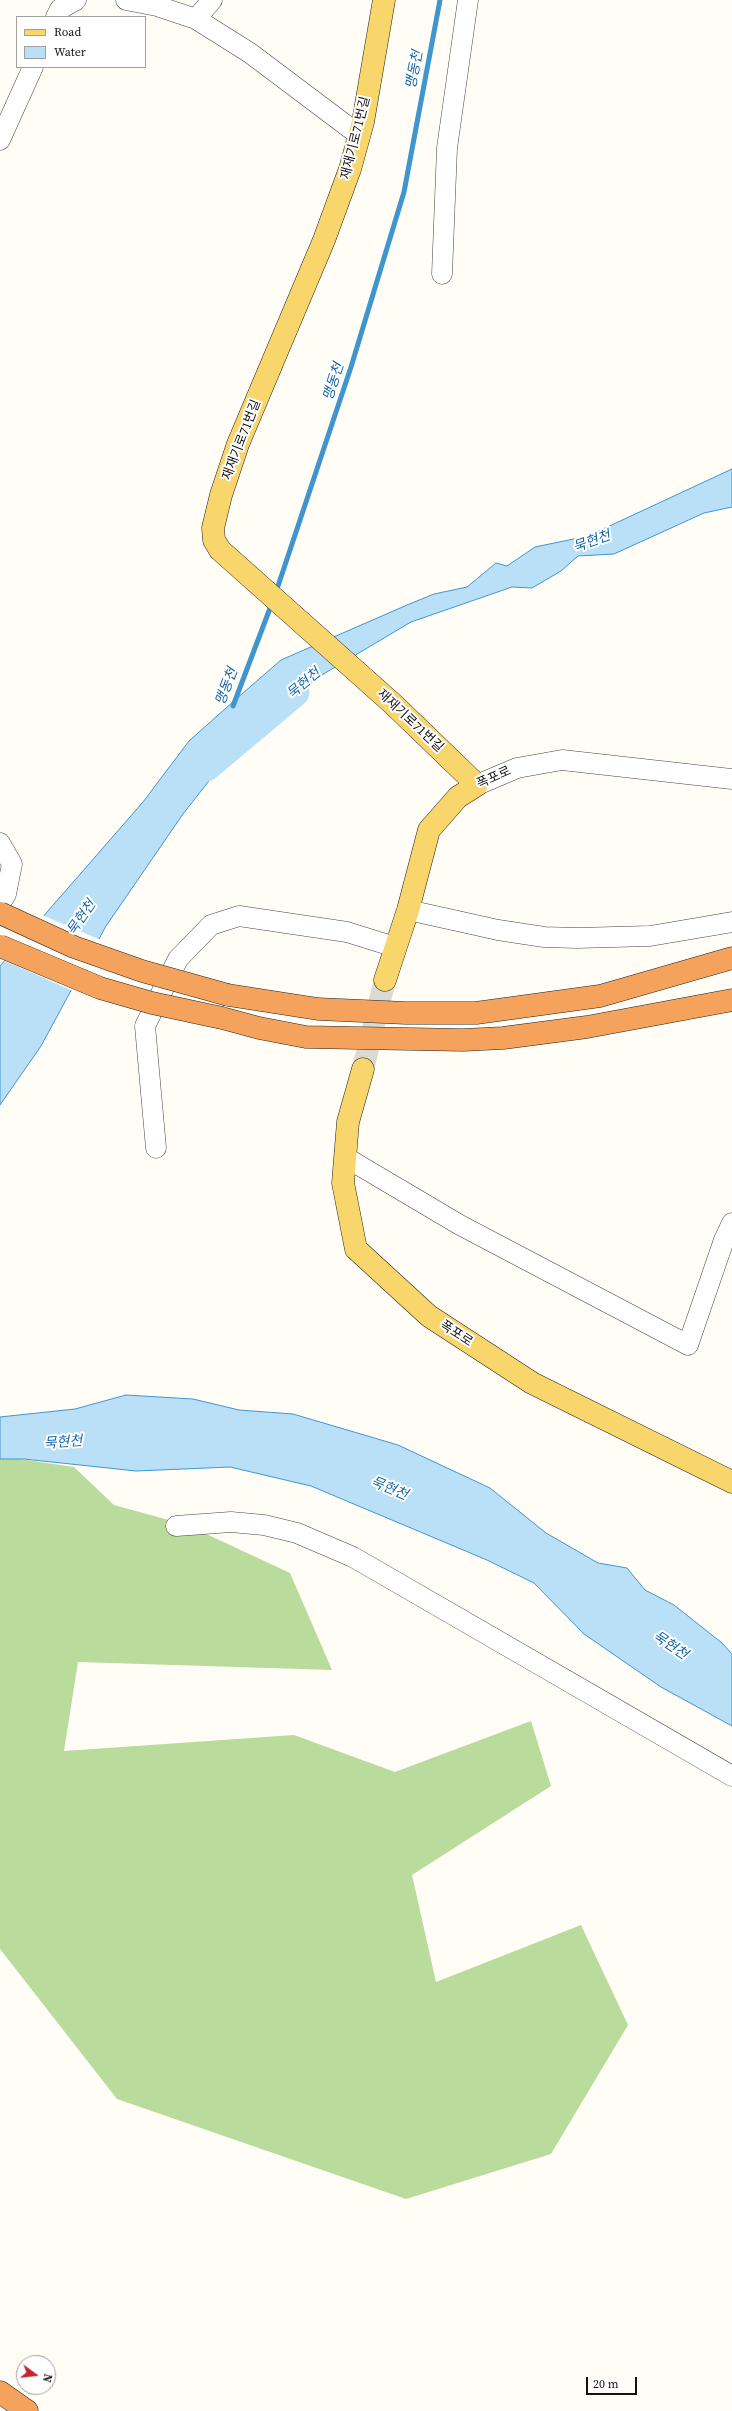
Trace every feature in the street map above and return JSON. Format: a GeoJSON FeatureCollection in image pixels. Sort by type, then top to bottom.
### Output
{"type":"FeatureCollection","features":[{"type":"Feature","properties":{"kind":"highway"},"geometry":{"type":"LineString","coordinates":[[0,913],[74,947],[142,971],[228,995],[318,1009],[406,1013],[476,1013],[600,996],[732,958]]}},
{"type":"Feature","properties":{"kind":"highway"},"geometry":{"type":"LineString","coordinates":[[0,946],[100,988],[152,1003],[222,1018],[258,1028],[306,1037],[418,1041],[503,1038],[564,1030],[732,1000]]}},
{"type":"Feature","properties":{"kind":"highway"},"geometry":{"type":"LineString","coordinates":[[0,2392],[27,2411]]}},
{"type":"Feature","properties":{"kind":"highway"},"geometry":{"type":"LineString","coordinates":[[0,2401],[21,2411]]}},
{"type":"Feature","properties":{"kind":"main road","name":"재재기로71번길"},"geometry":{"type":"LineString","coordinates":[[384,0],[359,135],[350,170],[324,240],[238,444],[220,495],[213,528],[214,540],[220,550],[238,567],[393,704],[477,785]]}},
{"type":"Feature","properties":{"kind":"main road","name":"폭포로"},"geometry":{"type":"LineString","coordinates":[[385,980],[408,910],[429,830],[458,797],[477,785]]}},
{"type":"Feature","properties":{"kind":"main road","name":"폭포로"},"geometry":{"type":"LineString","coordinates":[[363,1069],[348,1122],[343,1183],[356,1249],[429,1316],[532,1383],[732,1482]]}},
{"type":"Feature","properties":{"kind":"street"},"geometry":{"type":"LineString","coordinates":[[56,16],[60,9],[76,0]]}},
{"type":"Feature","properties":{"kind":"street"},"geometry":{"type":"LineString","coordinates":[[126,0],[157,6],[196,19],[250,52],[359,135]]}},
{"type":"Feature","properties":{"kind":"street"},"geometry":{"type":"LineString","coordinates":[[196,19],[212,0]]}},
{"type":"Feature","properties":{"kind":"street"},"geometry":{"type":"LineString","coordinates":[[442,274],[447,148],[468,0]]}},
{"type":"Feature","properties":{"kind":"street"},"geometry":{"type":"LineString","coordinates":[[0,140],[33,68]]}},
{"type":"Feature","properties":{"kind":"street","name":"폭포로"},"geometry":{"type":"LineString","coordinates":[[477,785],[517,768],[562,760],[732,779]]}},
{"type":"Feature","properties":{"kind":"street"},"geometry":{"type":"LineString","coordinates":[[0,843],[12,864],[6,894],[0,904]]}},
{"type":"Feature","properties":{"kind":"street"},"geometry":{"type":"LineString","coordinates":[[408,910],[498,930],[544,937],[577,938],[650,936],[732,922]]}},
{"type":"Feature","properties":{"kind":"street"},"geometry":{"type":"LineString","coordinates":[[156,1148],[145,1026],[178,958],[211,925],[239,916],[348,932],[395,947]]}},
{"type":"Feature","properties":{"kind":"street"},"geometry":{"type":"LineString","coordinates":[[345,1156],[460,1225],[688,1345],[724,1240],[732,1223]]}},
{"type":"Feature","properties":{"kind":"street"},"geometry":{"type":"LineString","coordinates":[[176,1526],[231,1522],[264,1525],[297,1533],[353,1557],[732,1776]]}},
{"type":"Feature","properties":{"kind":"green space"},"geometry":{"type":"Polygon","coordinates":[[[0,1456],[74,1467],[114,1505],[187,1525],[290,1573],[332,1670],[78,1662],[64,1751],[294,1735],[395,1772],[531,1721],[551,1786],[412,1875],[436,1982],[581,1925],[628,2025],[551,2154],[406,2199],[117,2099],[0,1949],[0,1456]]]}},
{"type":"Feature","properties":{"kind":"water"},"geometry":{"type":"Polygon","coordinates":[[[732,469],[732,507],[704,513],[614,554],[578,556],[561,571],[532,588],[512,587],[411,622],[315,679],[296,698],[243,730],[223,763],[183,814],[106,926],[41,1046],[0,1105],[0,966],[143,802],[189,741],[281,660],[434,594],[467,587],[496,563],[507,566],[535,547],[588,536],[732,469]]]}},
{"type":"Feature","properties":{"kind":"water"},"geometry":{"type":"Polygon","coordinates":[[[126,1395],[193,1399],[239,1410],[293,1414],[398,1445],[490,1488],[546,1533],[598,1563],[627,1568],[645,1590],[674,1605],[722,1643],[732,1654],[732,1726],[661,1687],[584,1634],[534,1583],[487,1560],[311,1486],[230,1467],[136,1471],[24,1459],[0,1459],[0,1417],[75,1409],[126,1395]]]}},
{"type":"Feature","properties":{"kind":"pier"},"geometry":{"type":"Polygon","coordinates":[[[42,915],[101,940],[73,991],[3,960],[42,915]]]}},
{"type":"Feature","properties":{"kind":"waterway","name":"맹동천"},"geometry":{"type":"LineString","coordinates":[[276,592],[351,367],[404,192],[440,0]]}},
{"type":"Feature","properties":{"kind":"waterway","name":"맹동천"},"geometry":{"type":"LineString","coordinates":[[233,706],[272,603]]}},
{"type":"Feature","properties":{"kind":"waterway","name":"묵현천"},"geometry":{"type":"LineString","coordinates":[[206,766],[294,692]]}},
{"type":"Feature","properties":{"kind":"tunnel"},"geometry":{"type":"LineString","coordinates":[[363,1069],[385,980]]}}]}
